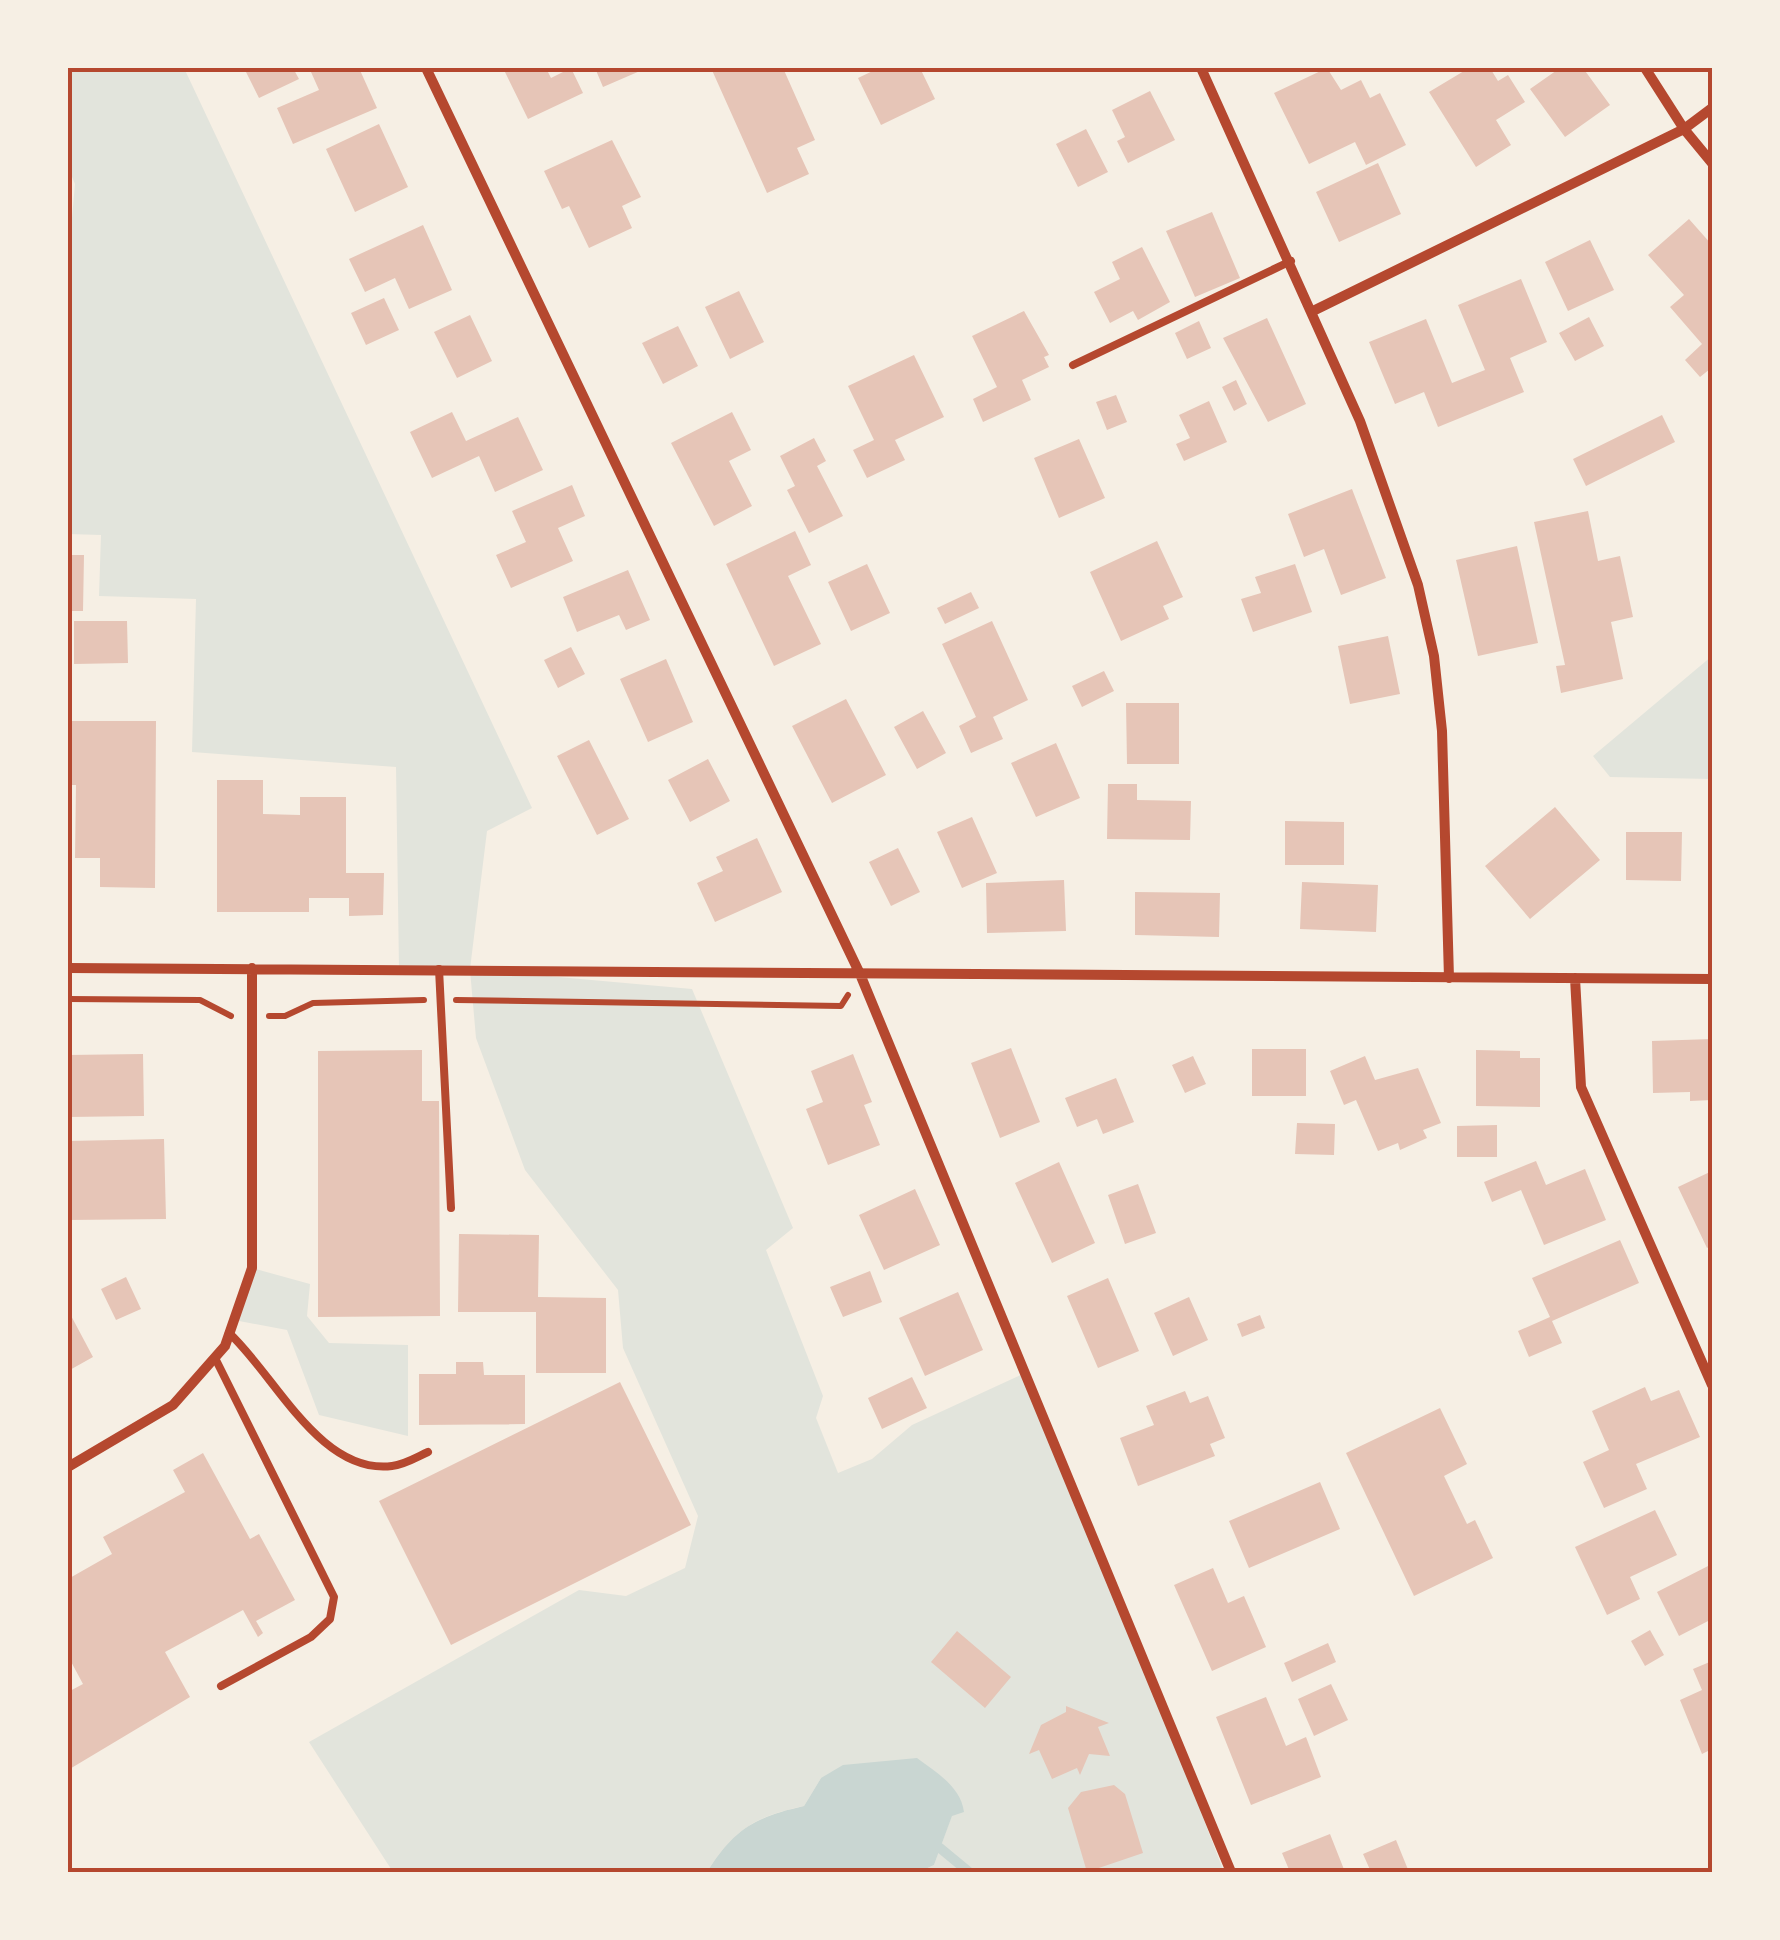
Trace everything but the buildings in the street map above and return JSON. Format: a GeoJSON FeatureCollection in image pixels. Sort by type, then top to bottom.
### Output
{"type":"FeatureCollection","features":[{"type":"Feature","properties":{"kind":"street"},"geometry":{"type":"LineString","coordinates":[[426,68],[860,974],[1231,1872]]}},
{"type":"Feature","properties":{"kind":"street"},"geometry":{"type":"LineString","coordinates":[[1201,68],[1313,311],[1398,518],[1434,656],[1442,731],[1449,978]]}},
{"type":"Feature","properties":{"kind":"street"},"geometry":{"type":"LineString","coordinates":[[1645,68],[1684,129],[1712,162]]}},
{"type":"Feature","properties":{"kind":"street"},"geometry":{"type":"LineString","coordinates":[[1313,311],[1684,129],[1712,108]]}},
{"type":"Feature","properties":{"kind":"street"},"geometry":{"type":"LineString","coordinates":[[68,968],[1712,979]]}},
{"type":"Feature","properties":{"kind":"street"},"geometry":{"type":"LineString","coordinates":[[68,1467],[172,1405],[215,1358],[229,1333],[252,1268],[252,968]]}},
{"type":"Feature","properties":{"kind":"street"},"geometry":{"type":"LineString","coordinates":[[1575,978],[1581,1087],[1712,1384]]}},
{"type":"Feature","properties":{"kind":"lane"},"geometry":{"type":"LineString","coordinates":[[1073,365],[1290,261]]}},
{"type":"Feature","properties":{"kind":"lane"},"geometry":{"type":"LineString","coordinates":[[439,969],[451,1208]]}},
{"type":"Feature","properties":{"kind":"lane"},"geometry":{"type":"LineString","coordinates":[[229,1333],[266,1370],[306,1426],[334,1450],[366,1465],[394,1466],[428,1452]]}},
{"type":"Feature","properties":{"kind":"lane"},"geometry":{"type":"LineString","coordinates":[[215,1358],[334,1598],[330,1619],[311,1637],[220,1686]]}},
{"type":"Feature","properties":{"kind":"path"},"geometry":{"type":"LineString","coordinates":[[68,999],[200,1000],[226,1016],[285,1016],[313,1003],[442,1000],[842,1006],[860,974]]}},
{"type":"Feature","properties":{"kind":"shaded area"},"geometry":{"type":"Polygon","coordinates":[[[68,68],[184,68],[532,808],[487,831],[470,969],[692,989],[793,1228],[766,1250],[823,1396],[816,1418],[838,1473],[872,1459],[912,1425],[1025,1373],[1224,1872],[919,1872],[934,1865],[952,1815],[963,1811],[821,1778],[804,1806],[772,1814],[748,1827],[727,1845],[707,1872],[393,1872],[309,1742],[579,1590],[626,1596],[685,1568],[698,1516],[623,1348],[618,1290],[525,1170],[476,1038],[470,970],[399,969],[396,767],[192,752],[196,599],[99,596],[101,535],[68,534],[68,263],[75,184],[68,167],[68,68]]]}},
{"type":"Feature","properties":{"kind":"shaded area"},"geometry":{"type":"Polygon","coordinates":[[[1712,656],[1712,779],[1610,777],[1593,756],[1712,656]]]}},
{"type":"Feature","properties":{"kind":"shaded area"},"geometry":{"type":"Polygon","coordinates":[[[252,1268],[310,1284],[307,1316],[329,1343],[408,1345],[408,1436],[319,1415],[287,1330],[234,1320],[252,1268]]]}},
{"type":"Feature","properties":{"kind":"shaded area"},"geometry":{"type":"Polygon","coordinates":[[[917,1758],[953,1788],[964,1812],[952,1816],[934,1865],[919,1872],[707,1872],[747,1827],[804,1806],[821,1778],[843,1765],[917,1758]]]}},
{"type":"Feature","properties":{"kind":"waterway"},"geometry":{"type":"LineString","coordinates":[[940,1848],[969,1872]]}}]}
